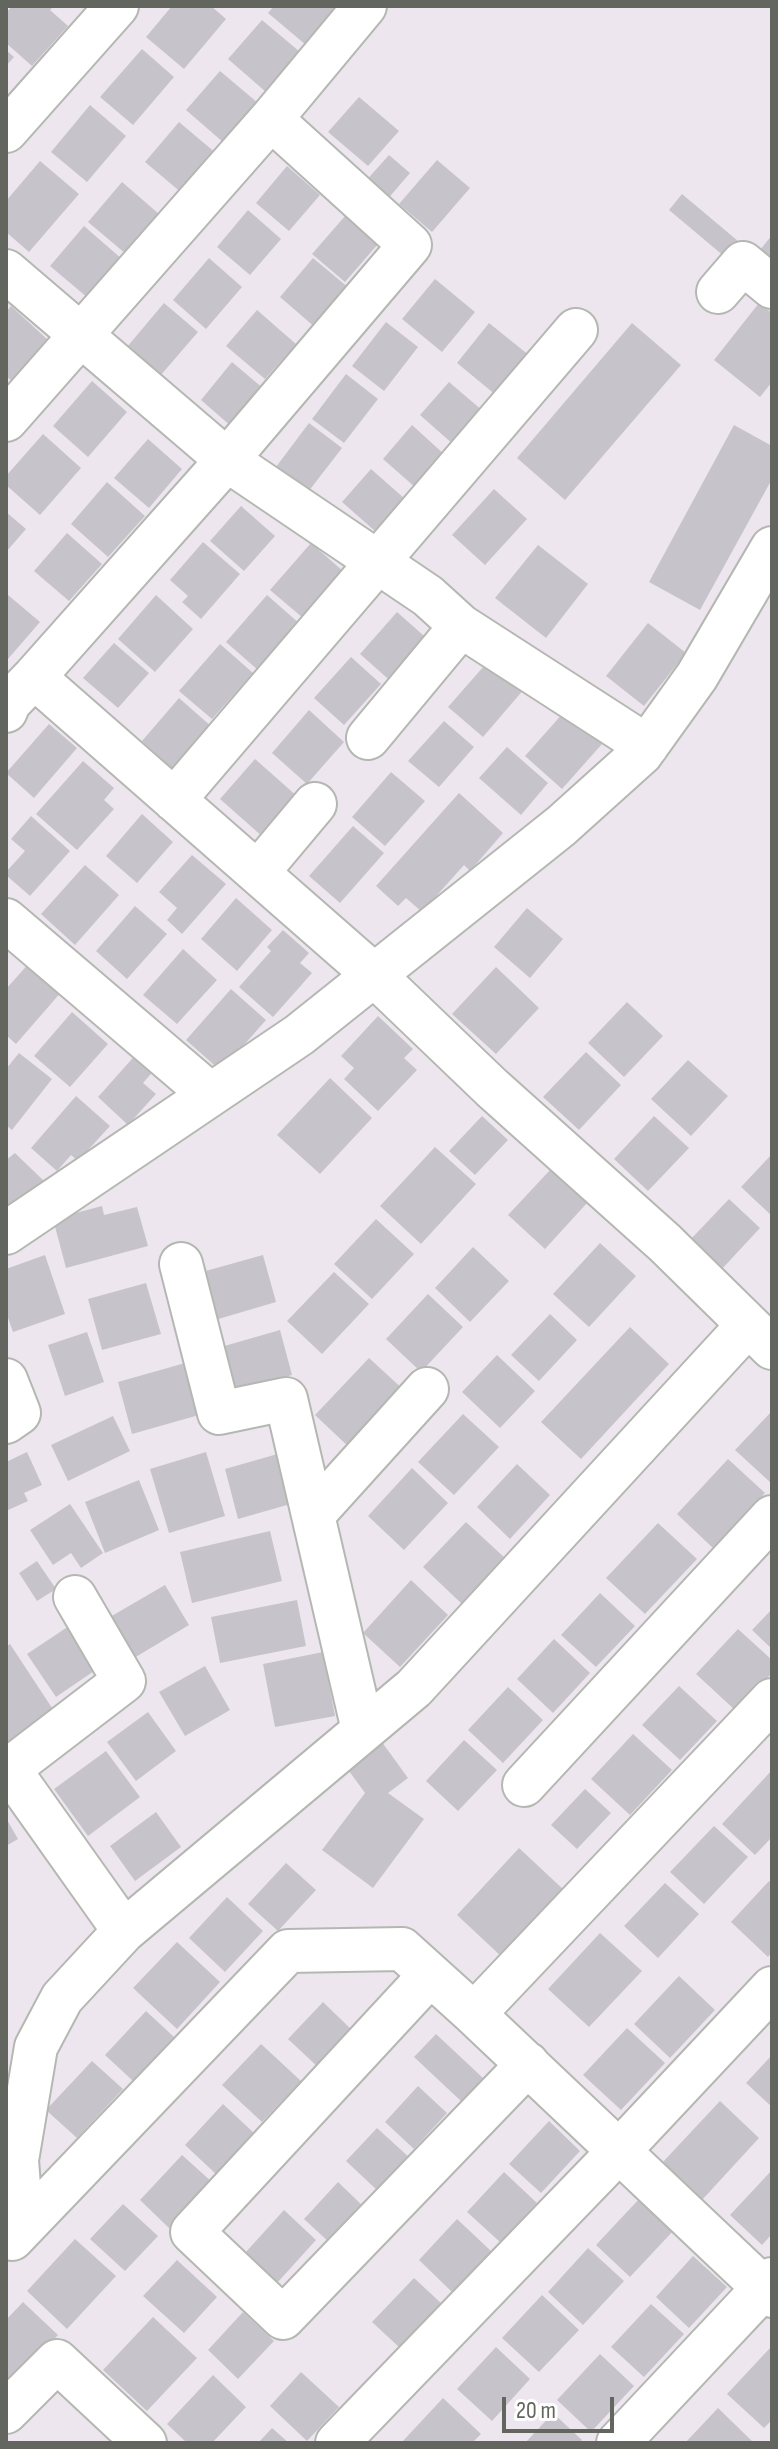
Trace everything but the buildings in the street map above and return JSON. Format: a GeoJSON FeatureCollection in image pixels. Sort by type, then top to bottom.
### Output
{"type":"FeatureCollection","features":[{"type":"Feature","properties":{"kind":"street"},"geometry":{"type":"LineString","coordinates":[[6,131],[117,6]]}},
{"type":"Feature","properties":{"kind":"street"},"geometry":{"type":"LineString","coordinates":[[6,420],[271,119],[365,6]]}},
{"type":"Feature","properties":{"kind":"street"},"geometry":{"type":"LineString","coordinates":[[6,711],[9,703],[227,460],[410,245],[271,119]]}},
{"type":"Feature","properties":{"kind":"street"},"geometry":{"type":"LineString","coordinates":[[718,292],[743,263],[772,287]]}},
{"type":"Feature","properties":{"kind":"street"},"geometry":{"type":"LineString","coordinates":[[6,271],[227,460],[428,596],[461,626],[647,746]]}},
{"type":"Feature","properties":{"kind":"street"},"geometry":{"type":"LineString","coordinates":[[174,800],[576,330]]}},
{"type":"Feature","properties":{"kind":"street"},"geometry":{"type":"LineString","coordinates":[[6,1233],[299,1035],[561,826],[647,746],[697,676],[772,548]]}},
{"type":"Feature","properties":{"kind":"street"},"geometry":{"type":"LineString","coordinates":[[368,738],[461,626]]}},
{"type":"Feature","properties":{"kind":"street"},"geometry":{"type":"LineString","coordinates":[[14,2236],[17,2160],[36,2047],[62,1998],[124,1931],[414,1688],[760,1336],[665,1243],[492,1088],[373,974],[34,677]]}},
{"type":"Feature","properties":{"kind":"street"},"geometry":{"type":"LineString","coordinates":[[258,872],[315,804]]}},
{"type":"Feature","properties":{"kind":"street"},"geometry":{"type":"LineString","coordinates":[[6,920],[210,1094]]}},
{"type":"Feature","properties":{"kind":"street"},"geometry":{"type":"LineString","coordinates":[[181,1264],[219,1413],[286,1399],[363,1730]]}},
{"type":"Feature","properties":{"kind":"street"},"geometry":{"type":"LineString","coordinates":[[6,1380],[19,1413],[6,1422]]}},
{"type":"Feature","properties":{"kind":"street"},"geometry":{"type":"LineString","coordinates":[[313,1515],[427,1389]]}},
{"type":"Feature","properties":{"kind":"street"},"geometry":{"type":"LineString","coordinates":[[524,1785],[772,1517]]}},
{"type":"Feature","properties":{"kind":"street"},"geometry":{"type":"LineString","coordinates":[[75,1597],[124,1681],[7,1768],[124,1931]]}},
{"type":"Feature","properties":{"kind":"street"},"geometry":{"type":"LineString","coordinates":[[474,2014],[772,1700]]}},
{"type":"Feature","properties":{"kind":"street"},"geometry":{"type":"LineString","coordinates":[[14,2236],[288,1951],[402,1949],[769,2287],[618,2443]]}},
{"type":"Feature","properties":{"kind":"street"},"geometry":{"type":"LineString","coordinates":[[430,1975],[192,2232],[283,2318],[528,2064]]}},
{"type":"Feature","properties":{"kind":"street"},"geometry":{"type":"LineString","coordinates":[[337,2443],[772,1988]]}},
{"type":"Feature","properties":{"kind":"street"},"geometry":{"type":"LineString","coordinates":[[6,2412],[57,2361],[145,2443]]}}]}
